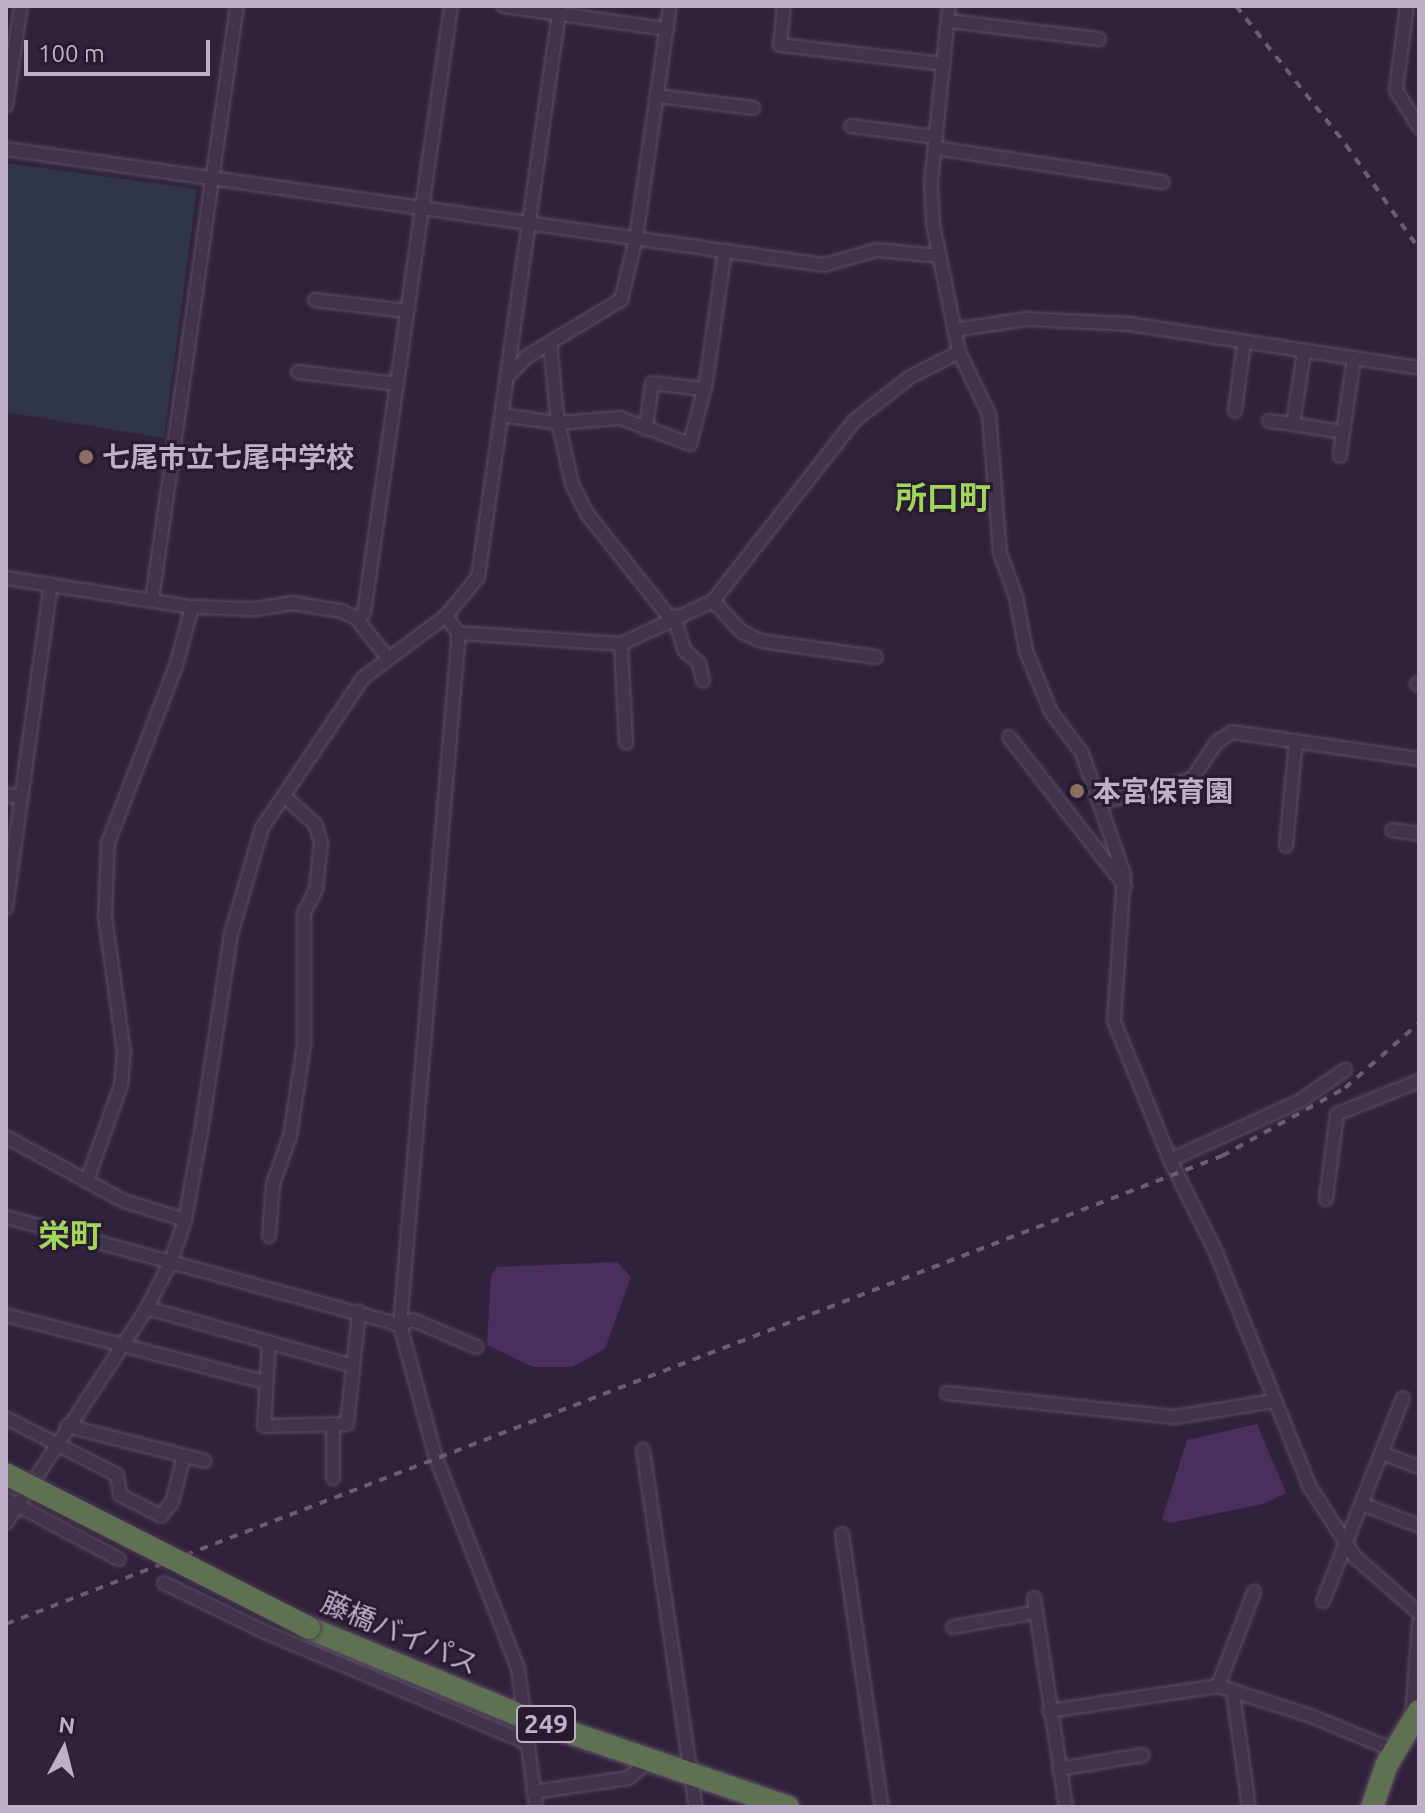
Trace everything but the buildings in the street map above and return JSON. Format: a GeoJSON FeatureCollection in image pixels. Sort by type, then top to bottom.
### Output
{"type":"FeatureCollection","features":[{"type":"Feature","properties":{"kind":"highway","name":"藤橋バイパス"},"geometry":{"type":"LineString","coordinates":[[6,1474],[309,1628],[521,1716],[788,1807]]}},
{"type":"Feature","properties":{"kind":"highway"},"geometry":{"type":"LineString","coordinates":[[1372,1807],[1396,1751],[1415,1717]]}},
{"type":"Feature","properties":{"kind":"highway"},"geometry":{"type":"LineString","coordinates":[[1386,1807],[1396,1751]]}},
{"type":"Feature","properties":{"kind":"street"},"geometry":{"type":"LineString","coordinates":[[6,106],[21,6]]}},
{"type":"Feature","properties":{"kind":"street"},"geometry":{"type":"LineString","coordinates":[[152,600],[237,6]]}},
{"type":"Feature","properties":{"kind":"street"},"geometry":{"type":"LineString","coordinates":[[356,618],[364,613],[451,6]]}},
{"type":"Feature","properties":{"kind":"street"},"geometry":{"type":"LineString","coordinates":[[503,6],[560,10],[667,29]]}},
{"type":"Feature","properties":{"kind":"street"},"geometry":{"type":"LineString","coordinates":[[508,376],[550,342],[621,300],[636,238],[670,6]]}},
{"type":"Feature","properties":{"kind":"street"},"geometry":{"type":"LineString","coordinates":[[784,6],[780,45],[944,64]]}},
{"type":"Feature","properties":{"kind":"street"},"geometry":{"type":"LineString","coordinates":[[949,6],[931,184],[940,256],[959,352],[989,414],[1000,553],[1016,597],[1026,651],[1041,693],[1082,753],[1102,802],[1127,889],[1113,990],[1114,1021],[1170,1160],[1215,1250],[1310,1487],[1345,1545],[1419,1613]]}},
{"type":"Feature","properties":{"kind":"street"},"geometry":{"type":"LineString","coordinates":[[1407,6],[1396,90],[1419,127]]}},
{"type":"Feature","properties":{"kind":"street"},"geometry":{"type":"LineString","coordinates":[[6,1523],[11,1502],[123,1345],[147,1308],[171,1261],[185,1220],[231,934],[262,828],[363,678],[387,657],[446,616],[478,577],[560,10]]}},
{"type":"Feature","properties":{"kind":"street"},"geometry":{"type":"LineString","coordinates":[[948,21],[1099,39]]}},
{"type":"Feature","properties":{"kind":"street"},"geometry":{"type":"LineString","coordinates":[[657,96],[753,108]]}},
{"type":"Feature","properties":{"kind":"street"},"geometry":{"type":"LineString","coordinates":[[851,126],[1162,182]]}},
{"type":"Feature","properties":{"kind":"street"},"geometry":{"type":"LineString","coordinates":[[6,149],[832,265],[877,250],[940,256]]}},
{"type":"Feature","properties":{"kind":"street"},"geometry":{"type":"LineString","coordinates":[[501,415],[558,423],[606,417],[690,444],[705,389],[725,250]]}},
{"type":"Feature","properties":{"kind":"street"},"geometry":{"type":"LineString","coordinates":[[315,300],[406,311]]}},
{"type":"Feature","properties":{"kind":"street"},"geometry":{"type":"LineString","coordinates":[[954,330],[1026,319],[1074,320],[1419,368]]}},
{"type":"Feature","properties":{"kind":"street"},"geometry":{"type":"LineString","coordinates":[[550,342],[558,423],[572,484],[588,515],[672,617],[685,651],[699,663],[703,681]]}},
{"type":"Feature","properties":{"kind":"street"},"geometry":{"type":"LineString","coordinates":[[1235,411],[1244,343]]}},
{"type":"Feature","properties":{"kind":"street"},"geometry":{"type":"LineString","coordinates":[[458,633],[621,644],[672,617],[713,601],[854,421],[910,377],[959,352]]}},
{"type":"Feature","properties":{"kind":"street"},"geometry":{"type":"LineString","coordinates":[[1293,424],[1304,352]]}},
{"type":"Feature","properties":{"kind":"street"},"geometry":{"type":"LineString","coordinates":[[1340,456],[1354,358]]}},
{"type":"Feature","properties":{"kind":"street"},"geometry":{"type":"LineString","coordinates":[[298,372],[397,384]]}},
{"type":"Feature","properties":{"kind":"street"},"geometry":{"type":"LineString","coordinates":[[646,429],[652,383],[705,389]]}},
{"type":"Feature","properties":{"kind":"street"},"geometry":{"type":"LineString","coordinates":[[1269,421],[1343,432]]}},
{"type":"Feature","properties":{"kind":"street"},"geometry":{"type":"LineString","coordinates":[[6,578],[192,607],[255,609],[292,603],[356,618],[387,657]]}},
{"type":"Feature","properties":{"kind":"street"},"geometry":{"type":"LineString","coordinates":[[6,908],[51,584]]}},
{"type":"Feature","properties":{"kind":"street"},"geometry":{"type":"LineString","coordinates":[[713,601],[742,632],[761,641],[876,657]]}},
{"type":"Feature","properties":{"kind":"street"},"geometry":{"type":"LineString","coordinates":[[87,1181],[121,1085],[124,1053],[105,916],[108,843],[176,666],[192,607]]}},
{"type":"Feature","properties":{"kind":"street"},"geometry":{"type":"LineString","coordinates":[[446,616],[458,633],[400,1325],[436,1458],[518,1668],[521,1716],[536,1807]]}},
{"type":"Feature","properties":{"kind":"street"},"geometry":{"type":"LineString","coordinates":[[621,644],[626,743]]}},
{"type":"Feature","properties":{"kind":"street"},"geometry":{"type":"LineString","coordinates":[[1102,802],[1192,779],[1216,743],[1232,732],[1419,759]]}},
{"type":"Feature","properties":{"kind":"street"},"geometry":{"type":"LineString","coordinates":[[1009,737],[1127,889]]}},
{"type":"Feature","properties":{"kind":"street"},"geometry":{"type":"LineString","coordinates":[[1286,846],[1296,741]]}},
{"type":"Feature","properties":{"kind":"street"},"geometry":{"type":"LineString","coordinates":[[6,795],[22,797]]}},
{"type":"Feature","properties":{"kind":"street"},"geometry":{"type":"LineString","coordinates":[[269,1236],[273,1184],[290,1136],[304,1044],[304,913],[316,889],[321,843],[316,825],[284,796]]}},
{"type":"Feature","properties":{"kind":"street"},"geometry":{"type":"LineString","coordinates":[[1392,830],[1419,834]]}},
{"type":"Feature","properties":{"kind":"street"},"geometry":{"type":"LineString","coordinates":[[1170,1160],[1300,1101],[1345,1070]]}},
{"type":"Feature","properties":{"kind":"street"},"geometry":{"type":"LineString","coordinates":[[1326,1199],[1337,1114],[1419,1081]]}},
{"type":"Feature","properties":{"kind":"street"},"geometry":{"type":"LineString","coordinates":[[6,1137],[124,1201],[185,1220]]}},
{"type":"Feature","properties":{"kind":"street"},"geometry":{"type":"LineString","coordinates":[[6,1217],[400,1325],[413,1320],[477,1347]]}},
{"type":"Feature","properties":{"kind":"street"},"geometry":{"type":"LineString","coordinates":[[147,1308],[353,1366]]}},
{"type":"Feature","properties":{"kind":"street"},"geometry":{"type":"LineString","coordinates":[[269,1342],[264,1426],[347,1424],[359,1312]]}},
{"type":"Feature","properties":{"kind":"street"},"geometry":{"type":"LineString","coordinates":[[6,1315],[266,1382]]}},
{"type":"Feature","properties":{"kind":"street"},"geometry":{"type":"LineString","coordinates":[[947,1393],[1175,1417],[1274,1401]]}},
{"type":"Feature","properties":{"kind":"street"},"geometry":{"type":"LineString","coordinates":[[1323,1601],[1403,1398]]}},
{"type":"Feature","properties":{"kind":"street"},"geometry":{"type":"LineString","coordinates":[[6,1418],[117,1475],[120,1495],[161,1516],[172,1502],[184,1456]]}},
{"type":"Feature","properties":{"kind":"street"},"geometry":{"type":"LineString","coordinates":[[333,1424],[333,1478]]}},
{"type":"Feature","properties":{"kind":"street"},"geometry":{"type":"LineString","coordinates":[[67,1426],[205,1461]]}},
{"type":"Feature","properties":{"kind":"street"},"geometry":{"type":"LineString","coordinates":[[643,1450],[696,1807]]}},
{"type":"Feature","properties":{"kind":"street"},"geometry":{"type":"LineString","coordinates":[[1382,1453],[1419,1467]]}},
{"type":"Feature","properties":{"kind":"street"},"geometry":{"type":"LineString","coordinates":[[11,1502],[119,1559]]}},
{"type":"Feature","properties":{"kind":"street"},"geometry":{"type":"LineString","coordinates":[[1362,1504],[1419,1526]]}},
{"type":"Feature","properties":{"kind":"street"},"geometry":{"type":"LineString","coordinates":[[842,1534],[882,1807]]}},
{"type":"Feature","properties":{"kind":"street"},"geometry":{"type":"LineString","coordinates":[[164,1583],[265,1632],[525,1742]]}},
{"type":"Feature","properties":{"kind":"street"},"geometry":{"type":"LineString","coordinates":[[1218,1686],[1254,1592]]}},
{"type":"Feature","properties":{"kind":"street"},"geometry":{"type":"LineString","coordinates":[[1034,1598],[1066,1807]]}},
{"type":"Feature","properties":{"kind":"street"},"geometry":{"type":"LineString","coordinates":[[953,1627],[1036,1612]]}},
{"type":"Feature","properties":{"kind":"street"},"geometry":{"type":"LineString","coordinates":[[1415,1717],[1419,1623]]}},
{"type":"Feature","properties":{"kind":"street"},"geometry":{"type":"LineString","coordinates":[[1049,1711],[1218,1686],[1311,1716],[1396,1751]]}},
{"type":"Feature","properties":{"kind":"street"},"geometry":{"type":"LineString","coordinates":[[1233,1692],[1249,1807]]}},
{"type":"Feature","properties":{"kind":"street"},"geometry":{"type":"LineString","coordinates":[[1059,1769],[1143,1755]]}},
{"type":"Feature","properties":{"kind":"street"},"geometry":{"type":"LineString","coordinates":[[533,1792],[629,1778],[648,1761]]}},
{"type":"Feature","properties":{"kind":"shaded area","name":"七尾市立七尾中学校"},"geometry":{"type":"Polygon","coordinates":[[[6,163],[197,189],[164,438],[6,412],[6,163]]]}},
{"type":"Feature","properties":{"kind":"shaded area"},"geometry":{"type":"Polygon","coordinates":[[[617,1262],[631,1277],[605,1349],[572,1367],[533,1367],[487,1345],[491,1275],[497,1267],[617,1262]]]}},
{"type":"Feature","properties":{"kind":"shaded area"},"geometry":{"type":"Polygon","coordinates":[[[1257,1424],[1286,1493],[1263,1504],[1170,1523],[1162,1519],[1187,1440],[1257,1424]]]}},
{"type":"Feature","properties":{"kind":"railway"},"geometry":{"type":"LineString","coordinates":[[1236,6],[1346,145],[1419,249]]}},
{"type":"Feature","properties":{"kind":"railway"},"geometry":{"type":"LineString","coordinates":[[6,1624],[1222,1156],[1345,1088],[1419,1023]]}},
{"type":"Feature","properties":{"kind":"place","name":"七尾市立七尾中学校"},"geometry":{"type":"Point","coordinates":[86,457]}},
{"type":"Feature","properties":{"kind":"place","name":"本宮保育園"},"geometry":{"type":"Point","coordinates":[1077,791]}},
{"type":"Feature","properties":{"kind":"district","name":"所口町"},"geometry":{"type":"Point","coordinates":[943,497]}},
{"type":"Feature","properties":{"kind":"district","name":"栄町"},"geometry":{"type":"Point","coordinates":[70,1235]}}]}
